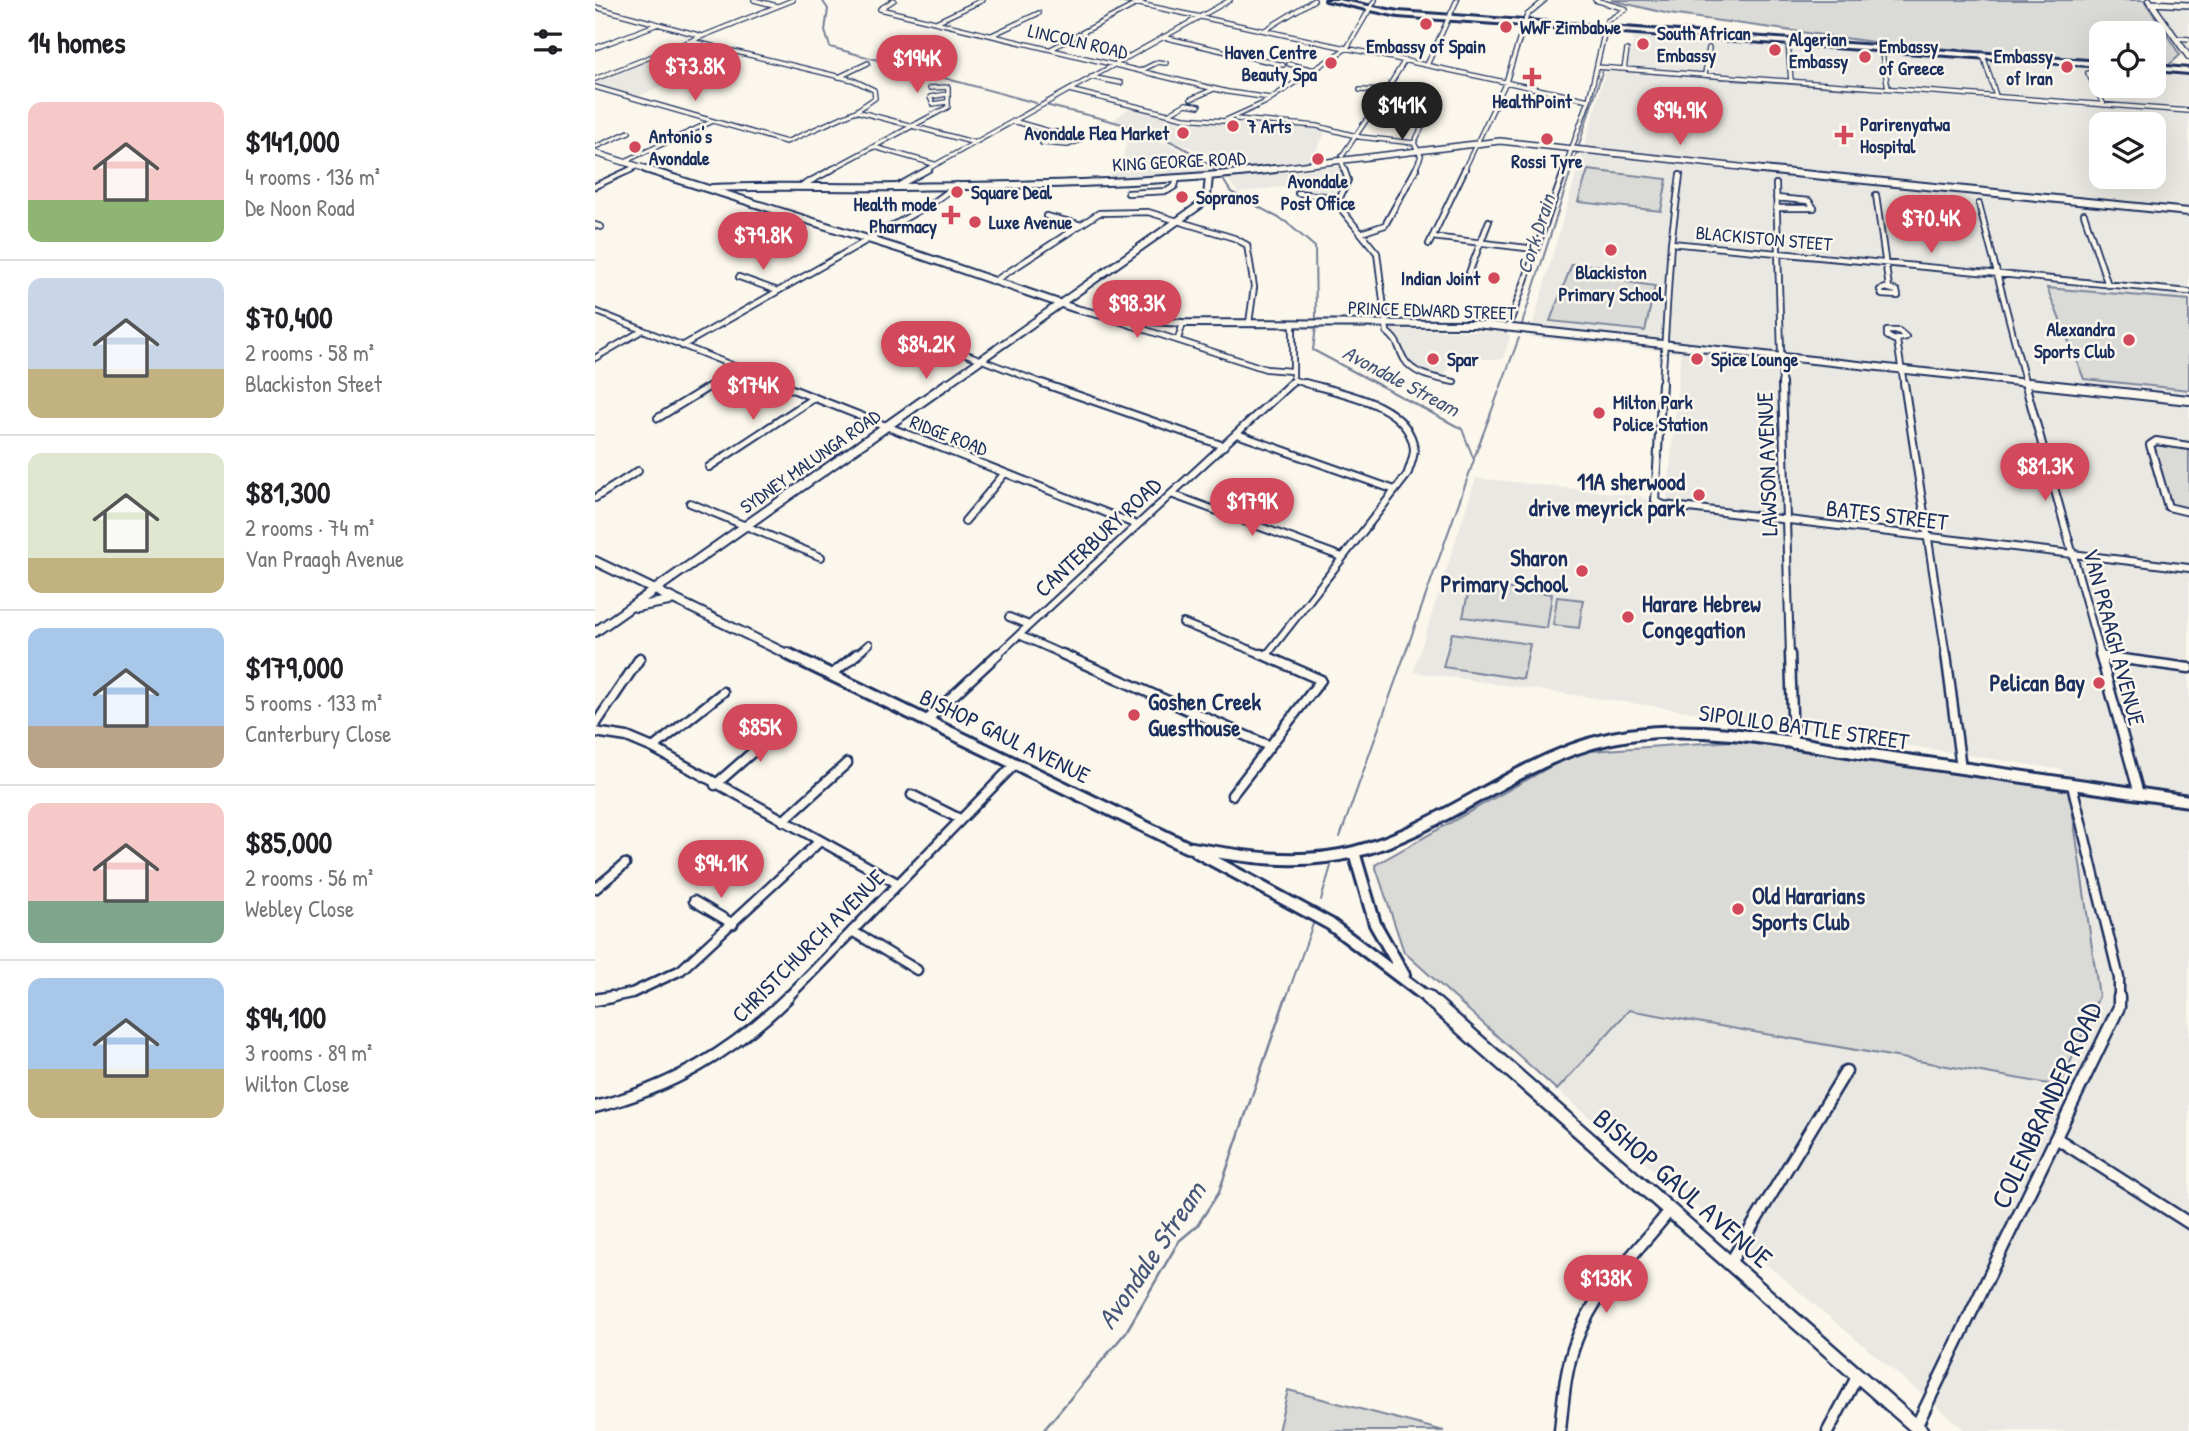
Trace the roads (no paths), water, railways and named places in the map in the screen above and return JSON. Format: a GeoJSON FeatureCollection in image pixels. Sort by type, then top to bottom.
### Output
{"type":"FeatureCollection","features":[{"type":"Feature","properties":{"kind":"highway"},"geometry":{"type":"LineString","coordinates":[[1329,0],[1370,10],[1448,18],[2089,63]]}},
{"type":"Feature","properties":{"kind":"highway"},"geometry":{"type":"LineString","coordinates":[[2166,69],[2189,71]]}},
{"type":"Feature","properties":{"kind":"main road"},"geometry":{"type":"LineString","coordinates":[[2155,4],[2169,5]]}},
{"type":"Feature","properties":{"kind":"main road"},"geometry":{"type":"LineString","coordinates":[[2155,4],[2189,6]]}},
{"type":"Feature","properties":{"kind":"main road"},"geometry":{"type":"LineString","coordinates":[[2155,4],[2189,57]]}},
{"type":"Feature","properties":{"kind":"main road","name":"KING GEORGE ROAD"},"geometry":{"type":"LineString","coordinates":[[691,183],[896,187],[1209,177],[1500,141],[2189,211]]}},
{"type":"Feature","properties":{"kind":"main road"},"geometry":{"type":"LineString","coordinates":[[595,153],[691,183]]}},
{"type":"Feature","properties":{"kind":"main road","name":"SYDNEY MALUNGA ROAD"},"geometry":{"type":"LineString","coordinates":[[595,632],[1178,221],[1205,200],[1209,177]]}},
{"type":"Feature","properties":{"kind":"main road"},"geometry":{"type":"LineString","coordinates":[[710,189],[723,182]]}},
{"type":"Feature","properties":{"kind":"main road","name":"PRINCE EDWARD STREET"},"geometry":{"type":"LineString","coordinates":[[691,183],[1103,316],[1183,323],[1385,322],[1508,328],[2189,400]]}},
{"type":"Feature","properties":{"kind":"main road","name":"KING GEORGE ROAD"},"geometry":{"type":"LineString","coordinates":[[710,189],[786,184]]}},
{"type":"Feature","properties":{"kind":"main road"},"geometry":{"type":"LineString","coordinates":[[728,195],[734,186]]}},
{"type":"Feature","properties":{"kind":"main road","name":"BISHOP GAUL AVENUE"},"geometry":{"type":"LineString","coordinates":[[595,561],[1187,847],[1276,859],[1325,858],[1354,852]]}},
{"type":"Feature","properties":{"kind":"main road"},"geometry":{"type":"LineString","coordinates":[[623,612],[643,604],[673,601]]}},
{"type":"Feature","properties":{"kind":"main road","name":"SIPOLILO BATTLE STREET"},"geometry":{"type":"LineString","coordinates":[[1354,852],[1424,827],[1531,765],[1599,740],[1667,732],[1707,731],[2189,801]]}},
{"type":"Feature","properties":{"kind":"main road"},"geometry":{"type":"LineString","coordinates":[[1187,847],[1330,924],[1411,984]]}},
{"type":"Feature","properties":{"kind":"main road"},"geometry":{"type":"LineString","coordinates":[[1354,852],[1380,937],[1411,984]]}},
{"type":"Feature","properties":{"kind":"main road","name":"BISHOP GAUL AVENUE"},"geometry":{"type":"LineString","coordinates":[[1411,984],[1919,1429]]}},
{"type":"Feature","properties":{"kind":"street"},"geometry":{"type":"LineString","coordinates":[[754,0],[778,6]]}},
{"type":"Feature","properties":{"kind":"street"},"geometry":{"type":"LineString","coordinates":[[762,2],[767,0]]}},
{"type":"Feature","properties":{"kind":"street"},"geometry":{"type":"LineString","coordinates":[[595,79],[793,0]]}},
{"type":"Feature","properties":{"kind":"street","name":"LINCOLN ROAD"},"geometry":{"type":"LineString","coordinates":[[894,0],[880,9],[1215,89],[1270,98]]}},
{"type":"Feature","properties":{"kind":"street"},"geometry":{"type":"LineString","coordinates":[[935,22],[983,0]]}},
{"type":"Feature","properties":{"kind":"street"},"geometry":{"type":"LineString","coordinates":[[1121,0],[1589,100]]}},
{"type":"Feature","properties":{"kind":"street"},"geometry":{"type":"LineString","coordinates":[[1051,49],[1144,0]]}},
{"type":"Feature","properties":{"kind":"street"},"geometry":{"type":"LineString","coordinates":[[896,187],[972,142],[1230,0]]}},
{"type":"Feature","properties":{"kind":"street"},"geometry":{"type":"LineString","coordinates":[[1264,30],[1314,0]]}},
{"type":"Feature","properties":{"kind":"street"},"geometry":{"type":"LineString","coordinates":[[1232,119],[1347,48],[1375,0]]}},
{"type":"Feature","properties":{"kind":"street"},"geometry":{"type":"LineString","coordinates":[[1427,65],[1457,0]]}},
{"type":"Feature","properties":{"kind":"street"},"geometry":{"type":"LineString","coordinates":[[1429,244],[1506,82],[1524,23],[1531,9],[1545,0]]}},
{"type":"Feature","properties":{"kind":"street"},"geometry":{"type":"LineString","coordinates":[[1508,328],[1589,100],[1604,29],[1607,21],[1626,8],[1595,0]]}},
{"type":"Feature","properties":{"kind":"street"},"geometry":{"type":"LineString","coordinates":[[595,7],[703,36]]}},
{"type":"Feature","properties":{"kind":"street"},"geometry":{"type":"LineString","coordinates":[[991,36],[1039,13]]}},
{"type":"Feature","properties":{"kind":"street"},"geometry":{"type":"LineString","coordinates":[[595,48],[658,24]]}},
{"type":"Feature","properties":{"kind":"street"},"geometry":{"type":"LineString","coordinates":[[1163,37],[1283,65]]}},
{"type":"Feature","properties":{"kind":"street"},"geometry":{"type":"LineString","coordinates":[[2177,39],[2189,39]]}},
{"type":"Feature","properties":{"kind":"street"},"geometry":{"type":"LineString","coordinates":[[595,87],[786,142],[856,111],[875,98],[874,90],[865,84],[691,41]]}},
{"type":"Feature","properties":{"kind":"street"},"geometry":{"type":"LineString","coordinates":[[1788,42],[1791,81]]}},
{"type":"Feature","properties":{"kind":"street"},"geometry":{"type":"LineString","coordinates":[[1705,74],[1709,48]]}},
{"type":"Feature","properties":{"kind":"street"},"geometry":{"type":"LineString","coordinates":[[1881,48],[1888,88]]}},
{"type":"Feature","properties":{"kind":"street"},"geometry":{"type":"LineString","coordinates":[[1624,69],[1627,50]]}},
{"type":"Feature","properties":{"kind":"street"},"geometry":{"type":"LineString","coordinates":[[1983,55],[1996,96]]}},
{"type":"Feature","properties":{"kind":"street"},"geometry":{"type":"LineString","coordinates":[[1378,103],[1405,60]]}},
{"type":"Feature","properties":{"kind":"street"},"geometry":{"type":"LineString","coordinates":[[1141,71],[1158,62],[1166,63]]}},
{"type":"Feature","properties":{"kind":"street"},"geometry":{"type":"LineString","coordinates":[[839,76],[868,63]]}},
{"type":"Feature","properties":{"kind":"street"},"geometry":{"type":"LineString","coordinates":[[1289,64],[1315,70]]}},
{"type":"Feature","properties":{"kind":"street"},"geometry":{"type":"LineString","coordinates":[[1597,67],[2189,111]]}},
{"type":"Feature","properties":{"kind":"street"},"geometry":{"type":"LineString","coordinates":[[2088,74],[2104,105]]}},
{"type":"Feature","properties":{"kind":"street"},"geometry":{"type":"LineString","coordinates":[[1091,77],[1121,83]]}},
{"type":"Feature","properties":{"kind":"street"},"geometry":{"type":"LineString","coordinates":[[930,88],[948,85],[947,105]]}},
{"type":"Feature","properties":{"kind":"street"},"geometry":{"type":"LineString","coordinates":[[1191,99],[1215,89]]}},
{"type":"Feature","properties":{"kind":"street"},"geometry":{"type":"LineString","coordinates":[[1069,90],[1167,114],[1209,121],[1232,119],[1317,126],[1355,136],[1414,143]]}},
{"type":"Feature","properties":{"kind":"street"},"geometry":{"type":"LineString","coordinates":[[1360,90],[1386,91]]}},
{"type":"Feature","properties":{"kind":"street"},"geometry":{"type":"LineString","coordinates":[[1408,92],[1437,97],[1414,143]]}},
{"type":"Feature","properties":{"kind":"street"},"geometry":{"type":"LineString","coordinates":[[2046,93],[2050,100]]}},
{"type":"Feature","properties":{"kind":"street"},"geometry":{"type":"LineString","coordinates":[[947,94],[930,97],[933,104],[947,105]]}},
{"type":"Feature","properties":{"kind":"street"},"geometry":{"type":"LineString","coordinates":[[1167,114],[1186,104],[1199,106]]}},
{"type":"Feature","properties":{"kind":"street"},"geometry":{"type":"LineString","coordinates":[[805,184],[912,127],[947,105]]}},
{"type":"Feature","properties":{"kind":"street"},"geometry":{"type":"LineString","coordinates":[[856,111],[972,142]]}},
{"type":"Feature","properties":{"kind":"street"},"geometry":{"type":"LineString","coordinates":[[1371,113],[1342,160],[1348,180],[1338,198],[1338,204],[1377,253],[1387,332],[1399,342],[1404,359],[1413,369],[1427,376],[1454,382]]}},
{"type":"Feature","properties":{"kind":"street"},"geometry":{"type":"LineString","coordinates":[[1012,120],[1056,132],[1077,138],[1080,140],[1068,145],[1042,143],[1056,132]]}},
{"type":"Feature","properties":{"kind":"street"},"geometry":{"type":"LineString","coordinates":[[623,162],[711,121]]}},
{"type":"Feature","properties":{"kind":"street"},"geometry":{"type":"LineString","coordinates":[[595,147],[629,132]]}},
{"type":"Feature","properties":{"kind":"street"},"geometry":{"type":"LineString","coordinates":[[1361,233],[1387,223],[1420,162],[1414,143]]}},
{"type":"Feature","properties":{"kind":"street"},"geometry":{"type":"LineString","coordinates":[[874,146],[934,164]]}},
{"type":"Feature","properties":{"kind":"street"},"geometry":{"type":"LineString","coordinates":[[595,186],[638,166]]}},
{"type":"Feature","properties":{"kind":"street"},"geometry":{"type":"LineString","coordinates":[[1666,344],[1671,243],[1679,175]]}},
{"type":"Feature","properties":{"kind":"street"},"geometry":{"type":"LineString","coordinates":[[1128,192],[1169,190],[1175,186],[1177,178]]}},
{"type":"Feature","properties":{"kind":"street","name":"LAWSON AVENUE"},"geometry":{"type":"LineString","coordinates":[[1776,184],[1793,744]]}},
{"type":"Feature","properties":{"kind":"street"},"geometry":{"type":"LineString","coordinates":[[682,346],[935,202],[957,185]]}},
{"type":"Feature","properties":{"kind":"street"},"geometry":{"type":"LineString","coordinates":[[1298,193],[1338,198]]}},
{"type":"Feature","properties":{"kind":"street"},"geometry":{"type":"LineString","coordinates":[[1876,195],[1889,288]]}},
{"type":"Feature","properties":{"kind":"street"},"geometry":{"type":"LineString","coordinates":[[1776,198],[1809,201],[1814,208],[1776,208]]}},
{"type":"Feature","properties":{"kind":"street","name":"VAN PRAAGH AVENUE"},"geometry":{"type":"LineString","coordinates":[[1979,204],[1995,274],[2139,794]]}},
{"type":"Feature","properties":{"kind":"street"},"geometry":{"type":"LineString","coordinates":[[996,281],[1090,216],[1105,212],[1142,212],[1234,238],[1247,245],[1254,287],[1249,323]]}},
{"type":"Feature","properties":{"kind":"street"},"geometry":{"type":"LineString","coordinates":[[2084,214],[2108,285]]}},
{"type":"Feature","properties":{"kind":"street"},"geometry":{"type":"LineString","coordinates":[[1046,216],[1078,224]]}},
{"type":"Feature","properties":{"kind":"street"},"geometry":{"type":"LineString","coordinates":[[1469,274],[1489,220]]}},
{"type":"Feature","properties":{"kind":"street"},"geometry":{"type":"LineString","coordinates":[[1432,237],[1535,250]]}},
{"type":"Feature","properties":{"kind":"street","name":"BLACKISTON STEET"},"geometry":{"type":"LineString","coordinates":[[1671,243],[2189,292]]}},
{"type":"Feature","properties":{"kind":"street"},"geometry":{"type":"LineString","coordinates":[[739,276],[778,291]]}},
{"type":"Feature","properties":{"kind":"street","name":"RIDGE ROAD"},"geometry":{"type":"LineString","coordinates":[[595,311],[1136,526]]}},
{"type":"Feature","properties":{"kind":"street"},"geometry":{"type":"LineString","coordinates":[[1103,316],[1266,369],[1291,371]]}},
{"type":"Feature","properties":{"kind":"street"},"geometry":{"type":"LineString","coordinates":[[1178,340],[1183,323]]}},
{"type":"Feature","properties":{"kind":"street"},"geometry":{"type":"LineString","coordinates":[[1266,656],[1407,475],[1415,456],[1416,445],[1404,422],[1385,409],[1294,380],[1291,371],[1293,323]]}},
{"type":"Feature","properties":{"kind":"street"},"geometry":{"type":"LineString","coordinates":[[595,358],[643,330]]}},
{"type":"Feature","properties":{"kind":"street"},"geometry":{"type":"LineString","coordinates":[[930,340],[979,361],[1224,446]]}},
{"type":"Feature","properties":{"kind":"street"},"geometry":{"type":"LineString","coordinates":[[1897,341],[1930,538],[1961,768]]}},
{"type":"Feature","properties":{"kind":"street","name":"BATES STREET"},"geometry":{"type":"LineString","coordinates":[[1666,344],[1653,497],[1664,506],[2189,568]]}},
{"type":"Feature","properties":{"kind":"street"},"geometry":{"type":"LineString","coordinates":[[658,418],[738,369]]}},
{"type":"Feature","properties":{"kind":"street","name":"CANTERBURY ROAD"},"geometry":{"type":"LineString","coordinates":[[926,721],[1294,380]]}},
{"type":"Feature","properties":{"kind":"street"},"geometry":{"type":"LineString","coordinates":[[709,467],[812,399]]}},
{"type":"Feature","properties":{"kind":"street"},"geometry":{"type":"LineString","coordinates":[[1237,434],[1395,490]]}},
{"type":"Feature","properties":{"kind":"street"},"geometry":{"type":"LineString","coordinates":[[2189,446],[2156,441],[2150,445],[2167,505],[2174,510],[2189,512]]}},
{"type":"Feature","properties":{"kind":"street"},"geometry":{"type":"LineString","coordinates":[[595,498],[638,471]]}},
{"type":"Feature","properties":{"kind":"street"},"geometry":{"type":"LineString","coordinates":[[965,521],[1005,473]]}},
{"type":"Feature","properties":{"kind":"street"},"geometry":{"type":"LineString","coordinates":[[1171,494],[1342,557]]}},
{"type":"Feature","properties":{"kind":"street"},"geometry":{"type":"LineString","coordinates":[[690,503],[821,557]]}},
{"type":"Feature","properties":{"kind":"street"},"geometry":{"type":"LineString","coordinates":[[1009,617],[1029,625]]}},
{"type":"Feature","properties":{"kind":"street"},"geometry":{"type":"LineString","coordinates":[[1183,623],[1321,680],[1232,795]]}},
{"type":"Feature","properties":{"kind":"street"},"geometry":{"type":"LineString","coordinates":[[1019,635],[1269,746]]}},
{"type":"Feature","properties":{"kind":"street"},"geometry":{"type":"LineString","coordinates":[[831,675],[869,644]]}},
{"type":"Feature","properties":{"kind":"street"},"geometry":{"type":"LineString","coordinates":[[2101,656],[2189,668]]}},
{"type":"Feature","properties":{"kind":"street"},"geometry":{"type":"LineString","coordinates":[[595,725],[640,658]]}},
{"type":"Feature","properties":{"kind":"street"},"geometry":{"type":"LineString","coordinates":[[653,748],[723,692]]}},
{"type":"Feature","properties":{"kind":"street"},"geometry":{"type":"LineString","coordinates":[[715,785],[787,722]]}},
{"type":"Feature","properties":{"kind":"street"},"geometry":{"type":"LineString","coordinates":[[595,732],[627,737],[653,748],[715,785],[897,883]]}},
{"type":"Feature","properties":{"kind":"street"},"geometry":{"type":"LineString","coordinates":[[783,821],[847,763]]}},
{"type":"Feature","properties":{"kind":"street","name":"CHRISTCHURCH AVENUE"},"geometry":{"type":"LineString","coordinates":[[595,1107],[634,1099],[718,1058],[758,1027],[1015,764]]}},
{"type":"Feature","properties":{"kind":"street","name":"COLENBRANDER ROAD"},"geometry":{"type":"LineString","coordinates":[[1919,1429],[2113,1023],[2121,993],[2072,785]]}},
{"type":"Feature","properties":{"kind":"street"},"geometry":{"type":"LineString","coordinates":[[912,795],[960,819]]}},
{"type":"Feature","properties":{"kind":"street"},"geometry":{"type":"LineString","coordinates":[[595,1000],[632,993],[673,974],[733,924],[820,841]]}},
{"type":"Feature","properties":{"kind":"street"},"geometry":{"type":"LineString","coordinates":[[595,889],[625,864]]}},
{"type":"Feature","properties":{"kind":"street"},"geometry":{"type":"LineString","coordinates":[[694,901],[733,924]]}},
{"type":"Feature","properties":{"kind":"street"},"geometry":{"type":"LineString","coordinates":[[852,930],[917,970]]}},
{"type":"Feature","properties":{"kind":"street"},"geometry":{"type":"LineString","coordinates":[[1730,1263],[1846,1070]]}},
{"type":"Feature","properties":{"kind":"street"},"geometry":{"type":"LineString","coordinates":[[2056,1138],[2189,1223]]}},
{"type":"Feature","properties":{"kind":"street"},"geometry":{"type":"LineString","coordinates":[[1560,1431],[1565,1388],[1582,1326],[1594,1305],[1670,1210]]}},
{"type":"Feature","properties":{"kind":"street"},"geometry":{"type":"LineString","coordinates":[[1828,1431],[1858,1375]]}},
{"type":"Feature","properties":{"kind":"waterway","name":"Avondale Stream"},"geometry":{"type":"LineString","coordinates":[[822,0],[828,9],[825,31],[830,47],[1036,103]]}},
{"type":"Feature","properties":{"kind":"waterway","name":"Cork Drain"},"geometry":{"type":"LineString","coordinates":[[1593,101],[1603,69],[1726,79]]}},
{"type":"Feature","properties":{"kind":"waterway","name":"Cork Drain"},"geometry":{"type":"LineString","coordinates":[[1732,80],[1865,89]]}},
{"type":"Feature","properties":{"kind":"waterway","name":"Cork Drain"},"geometry":{"type":"LineString","coordinates":[[1579,145],[1592,103]]}},
{"type":"Feature","properties":{"kind":"waterway","name":"Avondale Stream"},"geometry":{"type":"LineString","coordinates":[[1045,105],[1114,122],[1160,137],[1182,147],[1219,174]]}},
{"type":"Feature","properties":{"kind":"waterway","name":"Cork Drain"},"geometry":{"type":"LineString","coordinates":[[1522,324],[1577,152]]}},
{"type":"Feature","properties":{"kind":"waterway","name":"Avondale Stream"},"geometry":{"type":"LineString","coordinates":[[1222,178],[1231,192],[1286,222],[1315,247],[1316,320]]}},
{"type":"Feature","properties":{"kind":"waterway","name":"Avondale Stream"},"geometry":{"type":"LineString","coordinates":[[1316,326],[1313,350],[1462,429],[1474,460],[1340,837]]}},
{"type":"Feature","properties":{"kind":"waterway","name":"Cork Drain"},"geometry":{"type":"LineString","coordinates":[[1474,458],[1519,338]]}},
{"type":"Feature","properties":{"kind":"waterway","name":"Avondale Stream"},"geometry":{"type":"LineString","coordinates":[[1321,900],[1331,866]]}},
{"type":"Feature","properties":{"kind":"waterway","name":"Avondale Stream"},"geometry":{"type":"LineString","coordinates":[[1286,999],[1313,924]]}},
{"type":"Feature","properties":{"kind":"waterway","name":"Avondale Stream"},"geometry":{"type":"LineString","coordinates":[[1043,1431],[1126,1332],[1179,1241],[1197,1226],[1219,1192],[1286,997]]}},
{"type":"Feature","properties":{"kind":"place","name":"Embassy of Spain"},"geometry":{"type":"Point","coordinates":[1426,24]}},
{"type":"Feature","properties":{"kind":"place","name":"WWF Zimbabwe"},"geometry":{"type":"Point","coordinates":[1506,27]}},
{"type":"Feature","properties":{"kind":"place","name":"South African Embassy"},"geometry":{"type":"Point","coordinates":[1643,44]}},
{"type":"Feature","properties":{"kind":"place","name":"Algerian Embassy"},"geometry":{"type":"Point","coordinates":[1775,50]}},
{"type":"Feature","properties":{"kind":"place","name":"Embassy of Greece"},"geometry":{"type":"Point","coordinates":[1865,57]}},
{"type":"Feature","properties":{"kind":"place","name":"Haven Centre Beauty Spa"},"geometry":{"type":"Point","coordinates":[1331,63]}},
{"type":"Feature","properties":{"kind":"place","name":"Embassy of Iran"},"geometry":{"type":"Point","coordinates":[2067,67]}},
{"type":"Feature","properties":{"kind":"place","name":"HealthPoint"},"geometry":{"type":"Point","coordinates":[1532,77]}},
{"type":"Feature","properties":{"kind":"place","name":"7 Arts"},"geometry":{"type":"Point","coordinates":[1233,126]}},
{"type":"Feature","properties":{"kind":"place","name":"Avondale Flea Market"},"geometry":{"type":"Point","coordinates":[1183,133]}},
{"type":"Feature","properties":{"kind":"place","name":"Parirenyatwa Hospital"},"geometry":{"type":"Point","coordinates":[1844,135]}},
{"type":"Feature","properties":{"kind":"place","name":"Rossi Tyre"},"geometry":{"type":"Point","coordinates":[1547,139]}},
{"type":"Feature","properties":{"kind":"place","name":"Antonio's Avondale"},"geometry":{"type":"Point","coordinates":[635,147]}},
{"type":"Feature","properties":{"kind":"place","name":"Avondale Post Office"},"geometry":{"type":"Point","coordinates":[1318,159]}},
{"type":"Feature","properties":{"kind":"place","name":"Square Deal"},"geometry":{"type":"Point","coordinates":[957,192]}},
{"type":"Feature","properties":{"kind":"place","name":"Sopranos"},"geometry":{"type":"Point","coordinates":[1182,197]}},
{"type":"Feature","properties":{"kind":"place","name":"Health mode Pharmacy"},"geometry":{"type":"Point","coordinates":[951,215]}},
{"type":"Feature","properties":{"kind":"place","name":"Luxe Avenue"},"geometry":{"type":"Point","coordinates":[975,222]}},
{"type":"Feature","properties":{"kind":"place","name":"Blackiston Primary School"},"geometry":{"type":"Point","coordinates":[1611,250]}},
{"type":"Feature","properties":{"kind":"place","name":"Indian Joint"},"geometry":{"type":"Point","coordinates":[1494,278]}},
{"type":"Feature","properties":{"kind":"place","name":"Alexandra Sports Club"},"geometry":{"type":"Point","coordinates":[2129,340]}},
{"type":"Feature","properties":{"kind":"place","name":"Spar"},"geometry":{"type":"Point","coordinates":[1433,359]}},
{"type":"Feature","properties":{"kind":"place","name":"Spice Lounge"},"geometry":{"type":"Point","coordinates":[1697,359]}},
{"type":"Feature","properties":{"kind":"place","name":"Milton Park Police Station"},"geometry":{"type":"Point","coordinates":[1599,413]}},
{"type":"Feature","properties":{"kind":"place","name":"11A sherwood drive meyrick park"},"geometry":{"type":"Point","coordinates":[1699,495]}},
{"type":"Feature","properties":{"kind":"place","name":"Sharon Primary School"},"geometry":{"type":"Point","coordinates":[1582,571]}},
{"type":"Feature","properties":{"kind":"place","name":"Harare Hebrew Congegation"},"geometry":{"type":"Point","coordinates":[1628,617]}},
{"type":"Feature","properties":{"kind":"place","name":"Pelican Bay"},"geometry":{"type":"Point","coordinates":[2099,683]}},
{"type":"Feature","properties":{"kind":"place","name":"Goshen Creek Guesthouse"},"geometry":{"type":"Point","coordinates":[1134,715]}},
{"type":"Feature","properties":{"kind":"place","name":"Old Hararians Sports Club"},"geometry":{"type":"Point","coordinates":[1738,909]}}]}
